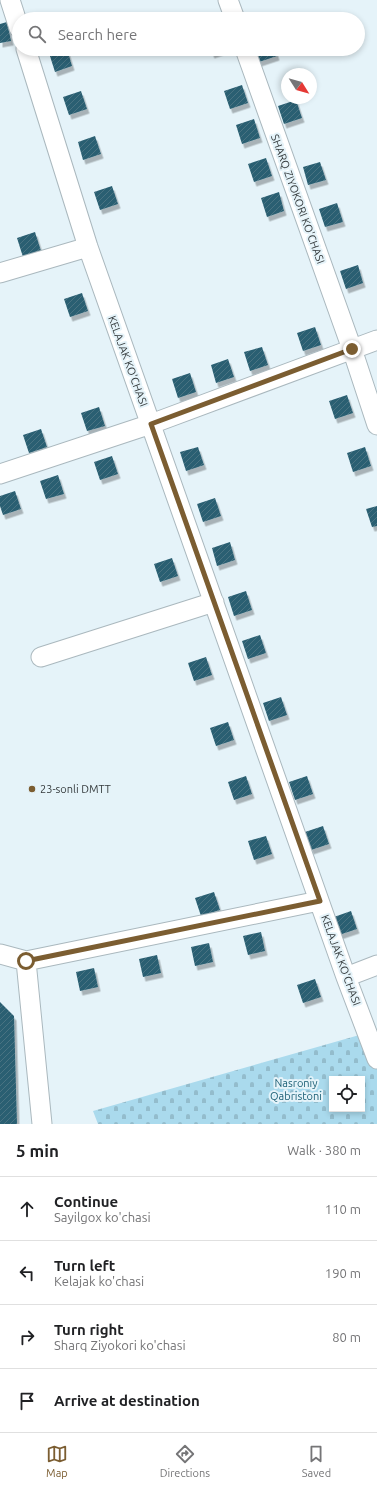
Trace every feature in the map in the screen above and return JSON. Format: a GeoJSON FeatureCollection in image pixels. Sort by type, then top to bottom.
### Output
{"type":"FeatureCollection","features":[{"type":"Feature","properties":{"kind":"street"},"geometry":{"type":"LineString","coordinates":[[0,2],[9,0],[13,12]]}},
{"type":"Feature","properties":{"kind":"street"},"geometry":{"type":"LineString","coordinates":[[228,0],[232,12]]}},
{"type":"Feature","properties":{"kind":"street","name":"KELAJAK KO'CHASI"},"geometry":{"type":"LineString","coordinates":[[28,56],[88,247],[346,977],[372,1036],[377,1059]]}},
{"type":"Feature","properties":{"kind":"street","name":"SHARQ ZIYOKORI KO'CHASI"},"geometry":{"type":"LineString","coordinates":[[247,56],[352,349],[377,425]]}},
{"type":"Feature","properties":{"kind":"street"},"geometry":{"type":"LineString","coordinates":[[0,272],[88,247]]}},
{"type":"Feature","properties":{"kind":"street"},"geometry":{"type":"LineString","coordinates":[[0,474],[151,424],[377,340]]}},
{"type":"Feature","properties":{"kind":"street"},"geometry":{"type":"LineString","coordinates":[[41,657],[214,602]]}},
{"type":"Feature","properties":{"kind":"street"},"geometry":{"type":"LineString","coordinates":[[0,954],[26,961],[320,901]]}},
{"type":"Feature","properties":{"kind":"street"},"geometry":{"type":"LineString","coordinates":[[26,961],[42,1124]]}},
{"type":"Feature","properties":{"kind":"street"},"geometry":{"type":"LineString","coordinates":[[346,977],[377,965]]}},
{"type":"Feature","properties":{"kind":"green space","name":"Nasroniy Qabristoni"},"geometry":{"type":"Polygon","coordinates":[[[377,1030],[377,1124],[98,1124],[93,1111],[377,1030]]]}},
{"type":"Feature","properties":{"kind":"building"},"geometry":{"type":"Polygon","coordinates":[[[7,22],[11,41],[0,43],[0,24],[7,22]]]}},
{"type":"Feature","properties":{"kind":"building"},"geometry":{"type":"Polygon","coordinates":[[[50,56],[69,56],[72,66],[55,72],[50,56]]]}},
{"type":"Feature","properties":{"kind":"building"},"geometry":{"type":"Polygon","coordinates":[[[257,56],[277,56],[259,62],[257,56]]]}},
{"type":"Feature","properties":{"kind":"building"},"geometry":{"type":"Polygon","coordinates":[[[242,85],[248,103],[230,109],[224,91],[242,85]]]}},
{"type":"Feature","properties":{"kind":"building"},"geometry":{"type":"Polygon","coordinates":[[[81,91],[87,109],[69,115],[63,97],[81,91]]]}},
{"type":"Feature","properties":{"kind":"building"},"geometry":{"type":"Polygon","coordinates":[[[284,104],[297,104],[302,118],[284,124],[278,106],[284,104]]]}},
{"type":"Feature","properties":{"kind":"building"},"geometry":{"type":"Polygon","coordinates":[[[254,119],[260,138],[242,144],[236,125],[254,119]]]}},
{"type":"Feature","properties":{"kind":"building"},"geometry":{"type":"Polygon","coordinates":[[[95,136],[101,154],[83,160],[78,142],[95,136]]]}},
{"type":"Feature","properties":{"kind":"building"},"geometry":{"type":"Polygon","coordinates":[[[266,158],[272,176],[254,182],[248,164],[266,158]]]}},
{"type":"Feature","properties":{"kind":"building"},"geometry":{"type":"Polygon","coordinates":[[[320,162],[326,180],[308,185],[303,167],[320,162]]]}},
{"type":"Feature","properties":{"kind":"building"},"geometry":{"type":"Polygon","coordinates":[[[112,186],[118,204],[100,210],[94,192],[112,186]]]}},
{"type":"Feature","properties":{"kind":"building"},"geometry":{"type":"Polygon","coordinates":[[[279,192],[284,211],[267,217],[261,198],[279,192]]]}},
{"type":"Feature","properties":{"kind":"building"},"geometry":{"type":"Polygon","coordinates":[[[337,203],[343,222],[325,227],[319,209],[337,203]]]}},
{"type":"Feature","properties":{"kind":"building"},"geometry":{"type":"Polygon","coordinates":[[[35,232],[41,251],[23,257],[17,238],[35,232]]]}},
{"type":"Feature","properties":{"kind":"building"},"geometry":{"type":"Polygon","coordinates":[[[358,265],[363,283],[346,289],[340,271],[358,265]]]}},
{"type":"Feature","properties":{"kind":"building"},"geometry":{"type":"Polygon","coordinates":[[[82,293],[88,311],[70,317],[64,299],[82,293]]]}},
{"type":"Feature","properties":{"kind":"building"},"geometry":{"type":"Polygon","coordinates":[[[315,327],[321,345],[303,351],[297,333],[315,327]]]}},
{"type":"Feature","properties":{"kind":"building"},"geometry":{"type":"Polygon","coordinates":[[[262,347],[268,365],[250,371],[244,352],[262,347]]]}},
{"type":"Feature","properties":{"kind":"building"},"geometry":{"type":"Polygon","coordinates":[[[228,359],[234,377],[216,383],[211,365],[228,359]]]}},
{"type":"Feature","properties":{"kind":"building"},"geometry":{"type":"Polygon","coordinates":[[[190,373],[196,392],[178,398],[172,379],[190,373]]]}},
{"type":"Feature","properties":{"kind":"building"},"geometry":{"type":"Polygon","coordinates":[[[347,395],[353,413],[335,419],[329,401],[347,395]]]}},
{"type":"Feature","properties":{"kind":"building"},"geometry":{"type":"Polygon","coordinates":[[[99,407],[105,426],[87,431],[81,413],[99,407]]]}},
{"type":"Feature","properties":{"kind":"building"},"geometry":{"type":"Polygon","coordinates":[[[41,429],[47,447],[29,453],[23,435],[41,429]]]}},
{"type":"Feature","properties":{"kind":"building"},"geometry":{"type":"Polygon","coordinates":[[[198,447],[204,465],[186,471],[180,452],[198,447]]]}},
{"type":"Feature","properties":{"kind":"building"},"geometry":{"type":"Polygon","coordinates":[[[365,447],[371,466],[353,472],[347,453],[365,447]]]}},
{"type":"Feature","properties":{"kind":"building"},"geometry":{"type":"Polygon","coordinates":[[[112,456],[118,474],[100,480],[94,462],[112,456]]]}},
{"type":"Feature","properties":{"kind":"building"},"geometry":{"type":"Polygon","coordinates":[[[58,475],[64,494],[46,499],[40,481],[58,475]]]}},
{"type":"Feature","properties":{"kind":"building"},"geometry":{"type":"Polygon","coordinates":[[[15,491],[21,509],[3,515],[0,506],[0,496],[15,491]]]}},
{"type":"Feature","properties":{"kind":"building"},"geometry":{"type":"Polygon","coordinates":[[[215,498],[221,516],[203,522],[197,504],[215,498]]]}},
{"type":"Feature","properties":{"kind":"building"},"geometry":{"type":"Polygon","coordinates":[[[377,506],[377,526],[372,527],[366,509],[377,506]]]}},
{"type":"Feature","properties":{"kind":"building"},"geometry":{"type":"Polygon","coordinates":[[[230,542],[235,560],[217,566],[212,548],[230,542]]]}},
{"type":"Feature","properties":{"kind":"building"},"geometry":{"type":"Polygon","coordinates":[[[172,558],[178,576],[160,582],[154,564],[172,558]]]}},
{"type":"Feature","properties":{"kind":"building"},"geometry":{"type":"Polygon","coordinates":[[[246,591],[252,610],[234,616],[228,597],[246,591]]]}},
{"type":"Feature","properties":{"kind":"building"},"geometry":{"type":"Polygon","coordinates":[[[260,635],[266,653],[248,659],[242,641],[260,635]]]}},
{"type":"Feature","properties":{"kind":"building"},"geometry":{"type":"Polygon","coordinates":[[[206,657],[212,675],[194,681],[188,663],[206,657]]]}},
{"type":"Feature","properties":{"kind":"building"},"geometry":{"type":"Polygon","coordinates":[[[281,697],[287,715],[269,721],[263,703],[281,697]]]}},
{"type":"Feature","properties":{"kind":"building"},"geometry":{"type":"Polygon","coordinates":[[[228,722],[234,740],[216,746],[210,728],[228,722]]]}},
{"type":"Feature","properties":{"kind":"building"},"geometry":{"type":"Polygon","coordinates":[[[246,776],[252,794],[234,800],[228,782],[246,776]]]}},
{"type":"Feature","properties":{"kind":"building"},"geometry":{"type":"Polygon","coordinates":[[[307,776],[313,794],[295,800],[289,782],[307,776]]]}},
{"type":"Feature","properties":{"kind":"building"},"geometry":{"type":"Polygon","coordinates":[[[323,826],[329,844],[311,850],[305,832],[323,826]]]}},
{"type":"Feature","properties":{"kind":"building"},"geometry":{"type":"Polygon","coordinates":[[[266,836],[272,854],[254,860],[248,841],[266,836]]]}},
{"type":"Feature","properties":{"kind":"building"},"geometry":{"type":"Polygon","coordinates":[[[214,892],[220,910],[201,916],[195,898],[214,892]]]}},
{"type":"Feature","properties":{"kind":"building"},"geometry":{"type":"Polygon","coordinates":[[[351,911],[357,929],[339,935],[334,917],[351,911]]]}},
{"type":"Feature","properties":{"kind":"building"},"geometry":{"type":"Polygon","coordinates":[[[261,932],[265,951],[248,955],[243,936],[261,932]]]}},
{"type":"Feature","properties":{"kind":"building"},"geometry":{"type":"Polygon","coordinates":[[[209,943],[213,962],[195,966],[191,947],[209,943]]]}},
{"type":"Feature","properties":{"kind":"building"},"geometry":{"type":"Polygon","coordinates":[[[157,955],[161,973],[143,977],[139,959],[157,955]]]}},
{"type":"Feature","properties":{"kind":"building"},"geometry":{"type":"Polygon","coordinates":[[[94,968],[98,987],[80,991],[76,972],[94,968]]]}},
{"type":"Feature","properties":{"kind":"building"},"geometry":{"type":"Polygon","coordinates":[[[315,979],[321,997],[303,1003],[297,985],[315,979]]]}},
{"type":"Feature","properties":{"kind":"building"},"geometry":{"type":"Polygon","coordinates":[[[0,1002],[14,1016],[17,1124],[0,1124],[0,1002]]]}},
{"type":"Feature","properties":{"kind":"place","name":"23-sonli DMTT"},"geometry":{"type":"Point","coordinates":[32,789]}},
{"type":"Feature","properties":{"kind":"route"},"geometry":{"type":"LineString","coordinates":[[26,961],[320,901],[151,424],[352,349]]}}]}
